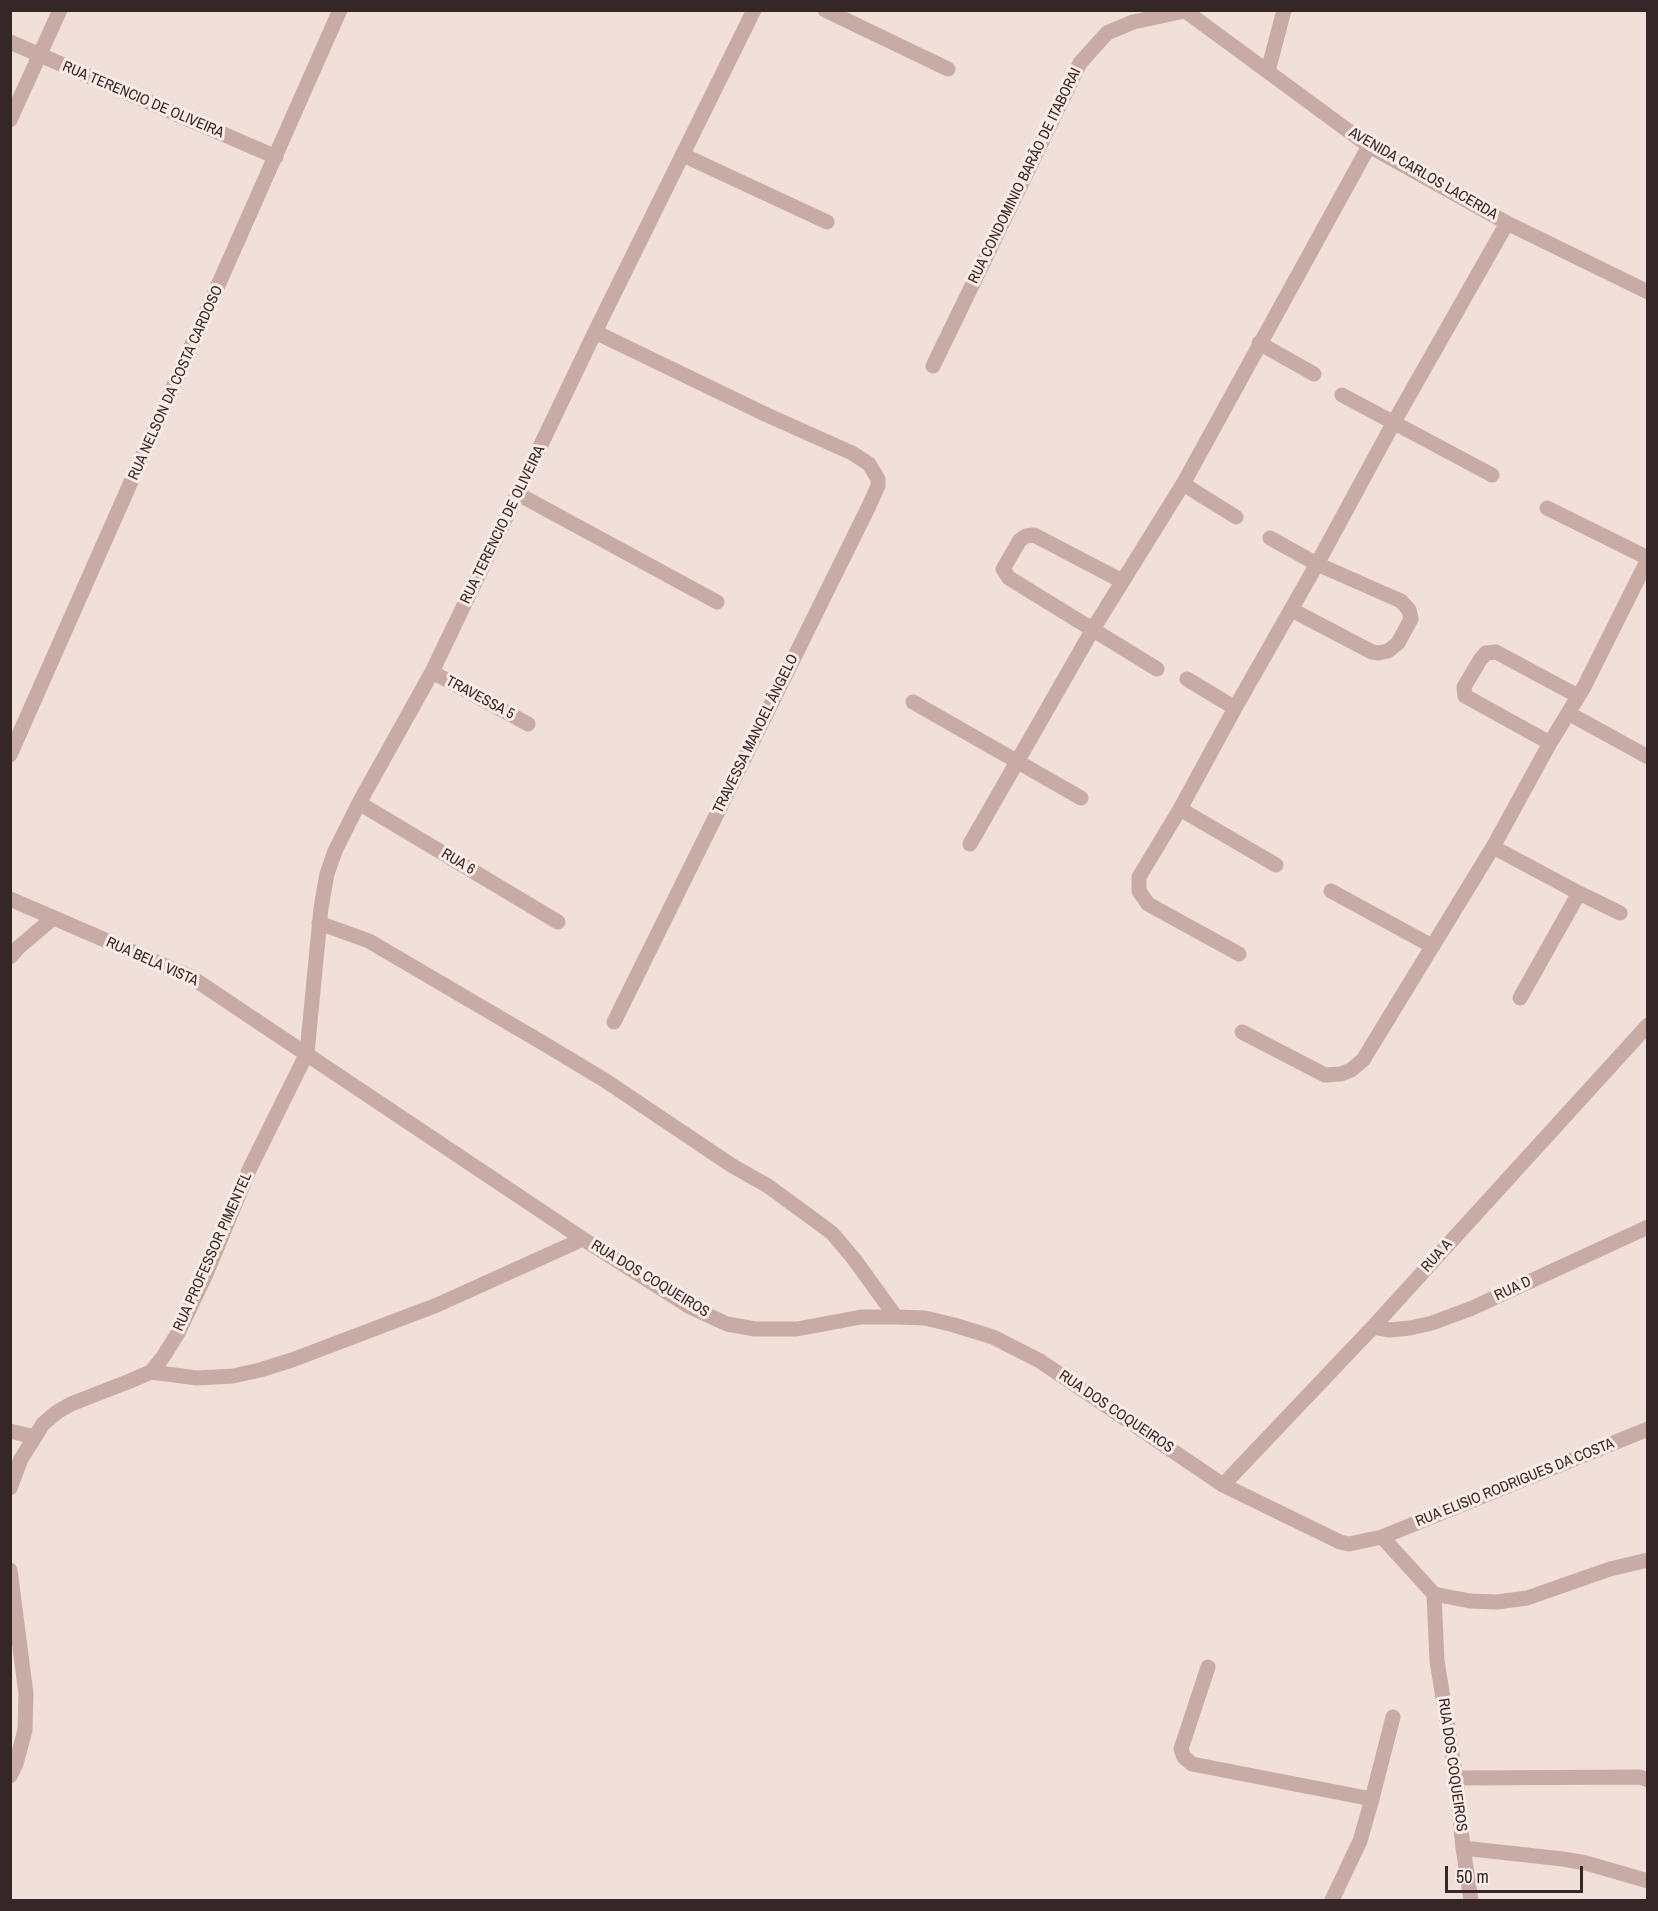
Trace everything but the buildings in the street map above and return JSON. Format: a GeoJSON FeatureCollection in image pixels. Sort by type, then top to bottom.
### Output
{"type":"FeatureCollection","features":[{"type":"Feature","properties":{"kind":"street"},"geometry":{"type":"LineString","coordinates":[[10,120],[60,10]]}},
{"type":"Feature","properties":{"kind":"street","name":"RUA NELSON DA COSTA CARDOSO"},"geometry":{"type":"LineString","coordinates":[[10,755],[340,10]]}},
{"type":"Feature","properties":{"kind":"street","name":"RUA TERENCIO DE OLIVEIRA"},"geometry":{"type":"LineString","coordinates":[[307,1053],[319,923],[327,874],[335,851],[359,802],[432,672],[595,332],[754,10]]}},
{"type":"Feature","properties":{"kind":"street"},"geometry":{"type":"LineString","coordinates":[[825,10],[948,69]]}},
{"type":"Feature","properties":{"kind":"street"},"geometry":{"type":"LineString","coordinates":[[1268,71],[1284,10]]}},
{"type":"Feature","properties":{"kind":"street","name":"AVENIDA CARLOS LACERDA"},"geometry":{"type":"LineString","coordinates":[[1184,11],[1369,146],[1507,223],[1647,290]]}},
{"type":"Feature","properties":{"kind":"street","name":"RUA CONDOMINIO BARÃO DE ITABORAI"},"geometry":{"type":"LineString","coordinates":[[933,366],[1080,63],[1107,33],[1132,22],[1184,11]]}},
{"type":"Feature","properties":{"kind":"street","name":"RUA TERENCIO DE OLIVEIRA"},"geometry":{"type":"LineString","coordinates":[[10,42],[276,157]]}},
{"type":"Feature","properties":{"kind":"street"},"geometry":{"type":"LineString","coordinates":[[970,844],[1093,629],[1183,484],[1369,146]]}},
{"type":"Feature","properties":{"kind":"street"},"geometry":{"type":"LineString","coordinates":[[683,155],[827,222]]}},
{"type":"Feature","properties":{"kind":"street"},"geometry":{"type":"LineString","coordinates":[[1239,954],[1148,904],[1140,895],[1139,877],[1292,610],[1394,422],[1507,223]]}},
{"type":"Feature","properties":{"kind":"street","name":"TRAVESSA MANOEL ÂNGELO"},"geometry":{"type":"LineString","coordinates":[[595,332],[767,415],[852,453],[870,464],[878,479],[878,486],[614,1022]]}},
{"type":"Feature","properties":{"kind":"street"},"geometry":{"type":"LineString","coordinates":[[1259,343],[1314,374]]}},
{"type":"Feature","properties":{"kind":"street"},"geometry":{"type":"LineString","coordinates":[[1342,395],[1492,475]]}},
{"type":"Feature","properties":{"kind":"street"},"geometry":{"type":"LineString","coordinates":[[1183,484],[1236,517]]}},
{"type":"Feature","properties":{"kind":"street"},"geometry":{"type":"LineString","coordinates":[[518,494],[717,602]]}},
{"type":"Feature","properties":{"kind":"street"},"geometry":{"type":"LineString","coordinates":[[1242,1032],[1325,1076],[1351,1070],[1363,1060],[1493,847],[1578,696],[1647,559],[1547,508]]}},
{"type":"Feature","properties":{"kind":"street"},"geometry":{"type":"LineString","coordinates":[[1122,581],[1034,535],[1020,540],[1004,565],[1004,572],[1009,578],[1157,669]]}},
{"type":"Feature","properties":{"kind":"street"},"geometry":{"type":"LineString","coordinates":[[1270,538],[1317,564],[1401,601],[1409,610],[1411,619],[1398,643],[1388,651],[1378,653],[1292,610]]}},
{"type":"Feature","properties":{"kind":"street"},"geometry":{"type":"LineString","coordinates":[[1550,743],[1465,696],[1464,687],[1480,660],[1486,653],[1496,652],[1578,696]]}},
{"type":"Feature","properties":{"kind":"street","name":"TRAVESSA 5"},"geometry":{"type":"LineString","coordinates":[[432,672],[528,724]]}},
{"type":"Feature","properties":{"kind":"street"},"geometry":{"type":"LineString","coordinates":[[1187,679],[1235,708]]}},
{"type":"Feature","properties":{"kind":"street"},"geometry":{"type":"LineString","coordinates":[[913,702],[1081,798]]}},
{"type":"Feature","properties":{"kind":"street"},"geometry":{"type":"LineString","coordinates":[[1568,713],[1647,757]]}},
{"type":"Feature","properties":{"kind":"street","name":"RUA 6"},"geometry":{"type":"LineString","coordinates":[[359,802],[558,922]]}},
{"type":"Feature","properties":{"kind":"street"},"geometry":{"type":"LineString","coordinates":[[1180,809],[1276,865]]}},
{"type":"Feature","properties":{"kind":"street"},"geometry":{"type":"LineString","coordinates":[[1493,847],[1620,913]]}},
{"type":"Feature","properties":{"kind":"street"},"geometry":{"type":"LineString","coordinates":[[1331,891],[1432,946]]}},
{"type":"Feature","properties":{"kind":"street"},"geometry":{"type":"LineString","coordinates":[[1520,999],[1579,893]]}},
{"type":"Feature","properties":{"kind":"street","name":"RUA BELA VISTA"},"geometry":{"type":"LineString","coordinates":[[10,899],[191,977],[307,1053]]}},
{"type":"Feature","properties":{"kind":"street"},"geometry":{"type":"LineString","coordinates":[[10,957],[52,919]]}},
{"type":"Feature","properties":{"kind":"street"},"geometry":{"type":"LineString","coordinates":[[319,923],[369,941],[606,1081],[731,1165],[768,1186],[832,1233],[896,1317]]}},
{"type":"Feature","properties":{"kind":"street","name":"RUA A"},"geometry":{"type":"LineString","coordinates":[[1223,1485],[1373,1327],[1647,1024]]}},
{"type":"Feature","properties":{"kind":"street","name":"RUA DOS COQUEIROS"},"geometry":{"type":"LineString","coordinates":[[307,1053],[583,1239],[690,1307],[727,1324],[756,1329],[797,1329],[861,1317],[925,1318],[954,1324],[993,1337],[1040,1361],[1223,1485],[1340,1542],[1349,1544],[1382,1537]]}},
{"type":"Feature","properties":{"kind":"street","name":"RUA PROFESSOR PIMENTEL"},"geometry":{"type":"LineString","coordinates":[[10,1488],[21,1459],[34,1437],[43,1424],[57,1412],[71,1404],[151,1372],[163,1357],[177,1334],[206,1274],[250,1168],[307,1053]]}},
{"type":"Feature","properties":{"kind":"street","name":"RUA D"},"geometry":{"type":"LineString","coordinates":[[1373,1327],[1390,1330],[1432,1323],[1470,1309],[1647,1227]]}},
{"type":"Feature","properties":{"kind":"street"},"geometry":{"type":"LineString","coordinates":[[151,1372],[196,1378],[233,1376],[260,1370],[437,1305],[583,1239]]}},
{"type":"Feature","properties":{"kind":"street","name":"RUA ELISIO RODRIGUES DA COSTA"},"geometry":{"type":"LineString","coordinates":[[1382,1537],[1647,1429]]}},
{"type":"Feature","properties":{"kind":"street"},"geometry":{"type":"LineString","coordinates":[[10,1431],[34,1437]]}},
{"type":"Feature","properties":{"kind":"street"},"geometry":{"type":"LineString","coordinates":[[1382,1537],[1434,1594],[1470,1601],[1497,1602],[1527,1598],[1610,1569],[1647,1560]]}},
{"type":"Feature","properties":{"kind":"street"},"geometry":{"type":"LineString","coordinates":[[10,1570],[26,1694],[25,1730],[10,1776]]}},
{"type":"Feature","properties":{"kind":"street","name":"RUA DOS COQUEIROS"},"geometry":{"type":"LineString","coordinates":[[1434,1594],[1437,1660],[1456,1778],[1471,1900]]}},
{"type":"Feature","properties":{"kind":"street"},"geometry":{"type":"LineString","coordinates":[[1208,1667],[1181,1749],[1184,1757],[1192,1764],[1372,1798]]}},
{"type":"Feature","properties":{"kind":"street"},"geometry":{"type":"LineString","coordinates":[[1332,1900],[1360,1841],[1393,1717]]}},
{"type":"Feature","properties":{"kind":"street"},"geometry":{"type":"LineString","coordinates":[[1456,1778],[1640,1777],[1647,1780]]}},
{"type":"Feature","properties":{"kind":"street"},"geometry":{"type":"LineString","coordinates":[[1463,1848],[1586,1863],[1647,1881]]}}]}
